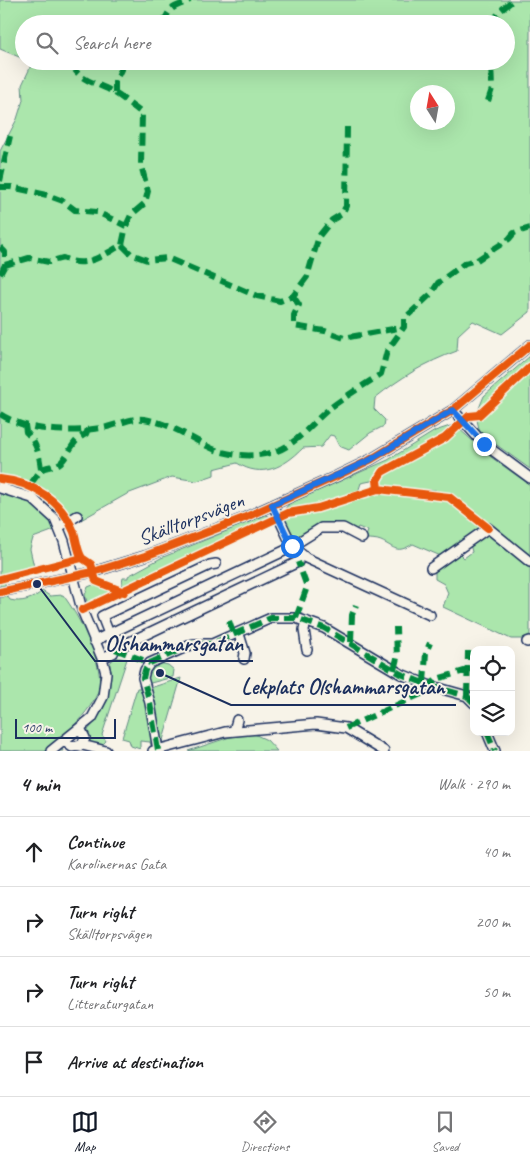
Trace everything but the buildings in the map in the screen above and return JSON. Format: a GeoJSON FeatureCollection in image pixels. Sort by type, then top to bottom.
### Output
{"type":"FeatureCollection","features":[{"type":"Feature","properties":{"kind":"street","name":"Skälltorpsvägen"},"geometry":{"type":"LineString","coordinates":[[0,592],[73,576],[161,550],[272,505],[370,460],[453,410],[530,345]]}},
{"type":"Feature","properties":{"kind":"street"},"geometry":{"type":"LineString","coordinates":[[453,410],[484,444],[530,478]]}},
{"type":"Feature","properties":{"kind":"street"},"geometry":{"type":"LineString","coordinates":[[0,488],[18,492],[35,500],[51,514],[59,527],[82,610],[102,658],[106,673],[103,697],[92,718],[80,728],[68,746]]}},
{"type":"Feature","properties":{"kind":"street"},"geometry":{"type":"LineString","coordinates":[[272,505],[289,547],[302,560],[430,615]]}},
{"type":"Feature","properties":{"kind":"street"},"geometry":{"type":"LineString","coordinates":[[59,527],[77,516]]}},
{"type":"Feature","properties":{"kind":"street"},"geometry":{"type":"LineString","coordinates":[[94,641],[289,547],[315,531],[329,527],[343,528],[362,538]]}},
{"type":"Feature","properties":{"kind":"street"},"geometry":{"type":"LineString","coordinates":[[431,568],[488,528],[530,562]]}},
{"type":"Feature","properties":{"kind":"street"},"geometry":{"type":"LineString","coordinates":[[102,658],[113,653],[115,649],[302,560]]}},
{"type":"Feature","properties":{"kind":"street"},"geometry":{"type":"LineString","coordinates":[[115,649],[102,616],[210,565],[216,564]]}},
{"type":"Feature","properties":{"kind":"street"},"geometry":{"type":"LineString","coordinates":[[158,750],[150,702],[143,678],[145,670],[150,663],[193,644],[212,644],[239,634],[271,618],[296,618],[324,628],[351,642],[367,655],[401,674],[428,685],[467,696],[470,699]]}},
{"type":"Feature","properties":{"kind":"street"},"geometry":{"type":"LineString","coordinates":[[306,621],[304,630],[307,650]]}},
{"type":"Feature","properties":{"kind":"street"},"geometry":{"type":"LineString","coordinates":[[239,634],[244,659]]}},
{"type":"Feature","properties":{"kind":"street"},"geometry":{"type":"LineString","coordinates":[[234,731],[237,720]]}},
{"type":"Feature","properties":{"kind":"street"},"geometry":{"type":"LineString","coordinates":[[153,751],[171,743],[215,734],[297,722],[346,728],[384,751]]}},
{"type":"Feature","properties":{"kind":"street"},"geometry":{"type":"LineString","coordinates":[[80,728],[85,738],[82,746]]}},
{"type":"Feature","properties":{"kind":"street"},"geometry":{"type":"LineString","coordinates":[[489,736],[495,751]]}},
{"type":"Feature","properties":{"kind":"street"},"geometry":{"type":"LineString","coordinates":[[51,751],[68,746],[82,746],[106,751]]}},
{"type":"Feature","properties":{"kind":"green space"},"geometry":{"type":"Polygon","coordinates":[[[0,0],[530,0],[530,312],[502,334],[473,321],[458,335],[457,351],[414,371],[375,398],[374,409],[385,420],[384,426],[370,433],[349,450],[339,446],[334,436],[330,435],[321,447],[303,448],[288,461],[272,469],[255,470],[237,463],[214,469],[214,475],[197,481],[172,477],[127,494],[79,521],[33,538],[30,549],[34,567],[5,574],[5,593],[10,600],[19,601],[31,598],[42,591],[50,596],[63,595],[90,642],[100,682],[98,692],[91,705],[81,718],[58,739],[63,751],[0,751],[0,151],[17,119],[23,100],[22,85],[29,70],[515,70],[515,15],[15,15],[15,55],[0,49],[0,0]]]}},
{"type":"Feature","properties":{"kind":"green space"},"geometry":{"type":"Polygon","coordinates":[[[530,356],[530,366],[477,413],[484,396],[530,356]]]}},
{"type":"Feature","properties":{"kind":"green space"},"geometry":{"type":"Polygon","coordinates":[[[530,372],[530,469],[480,433],[477,420],[530,372]]]}},
{"type":"Feature","properties":{"kind":"green space"},"geometry":{"type":"Polygon","coordinates":[[[453,425],[445,435],[382,470],[376,480],[361,483],[358,492],[323,504],[282,512],[290,503],[388,460],[435,431],[453,425]]]}},
{"type":"Feature","properties":{"kind":"green space"},"geometry":{"type":"Polygon","coordinates":[[[458,428],[491,457],[530,485],[530,557],[456,497],[435,490],[379,488],[379,480],[383,473],[448,437],[458,428]]]}},
{"type":"Feature","properties":{"kind":"green space"},"geometry":{"type":"Polygon","coordinates":[[[375,492],[412,493],[440,498],[457,507],[484,529],[443,557],[413,544],[403,549],[396,549],[379,540],[365,539],[368,531],[358,527],[356,531],[340,525],[296,539],[285,520],[293,514],[323,510],[375,492]]]}},
{"type":"Feature","properties":{"kind":"green space"},"geometry":{"type":"Polygon","coordinates":[[[266,515],[272,517],[125,588],[121,588],[123,578],[128,578],[128,576],[161,558],[266,515]]]}},
{"type":"Feature","properties":{"kind":"green space"},"geometry":{"type":"Polygon","coordinates":[[[488,533],[530,566],[530,635],[522,639],[511,639],[443,607],[448,593],[444,584],[435,579],[435,567],[458,552],[464,558],[472,552],[470,544],[488,533]]]}},
{"type":"Feature","properties":{"kind":"green space"},"geometry":{"type":"Polygon","coordinates":[[[98,583],[119,591],[88,605],[85,595],[88,587],[98,583]]]}},
{"type":"Feature","properties":{"kind":"green space"},"geometry":{"type":"Polygon","coordinates":[[[115,657],[127,659],[102,735],[106,741],[99,748],[89,743],[88,730],[100,714],[107,699],[110,683],[110,663],[115,657]]]}},
{"type":"Feature","properties":{"kind":"green space"},"geometry":{"type":"Polygon","coordinates":[[[160,663],[168,665],[174,670],[173,677],[147,684],[144,677],[150,668],[160,663]]]}},
{"type":"Feature","properties":{"kind":"green space"},"geometry":{"type":"Polygon","coordinates":[[[181,678],[161,747],[152,749],[150,742],[140,741],[140,749],[131,746],[129,740],[122,738],[137,688],[150,688],[181,678]]]}},
{"type":"Feature","properties":{"kind":"green space"},"geometry":{"type":"Polygon","coordinates":[[[254,734],[267,740],[277,751],[188,751],[230,737],[254,734]]]}},
{"type":"Feature","properties":{"kind":"marked path"},"geometry":{"type":"LineString","coordinates":[[168,15],[171,9],[190,0]]}},
{"type":"Feature","properties":{"kind":"marked path"},"geometry":{"type":"LineString","coordinates":[[497,15],[513,0]]}},
{"type":"Feature","properties":{"kind":"marked path"},"geometry":{"type":"LineString","coordinates":[[0,247],[5,252],[5,265],[29,258],[49,262],[63,258],[79,262],[93,260],[122,245],[126,226],[131,215],[145,203],[148,191],[141,165],[142,113],[117,94],[88,80],[75,70]]}},
{"type":"Feature","properties":{"kind":"marked path"},"geometry":{"type":"LineString","coordinates":[[115,93],[115,82],[121,70]]}},
{"type":"Feature","properties":{"kind":"marked path"},"geometry":{"type":"LineString","coordinates":[[488,101],[492,89],[491,70]]}},
{"type":"Feature","properties":{"kind":"marked path"},"geometry":{"type":"LineString","coordinates":[[122,245],[131,254],[147,260],[167,258],[257,296],[280,301],[293,296],[307,277],[319,236],[332,220],[342,214],[346,206],[347,127]]}},
{"type":"Feature","properties":{"kind":"marked path"},"geometry":{"type":"LineString","coordinates":[[0,181],[10,136]]}},
{"type":"Feature","properties":{"kind":"marked path"},"geometry":{"type":"LineString","coordinates":[[0,187],[11,187],[47,195],[63,201],[75,210],[97,212],[126,226]]}},
{"type":"Feature","properties":{"kind":"marked path"},"geometry":{"type":"LineString","coordinates":[[0,414],[24,425],[66,431],[94,429],[130,420],[144,419],[169,426],[222,452],[240,455],[258,455],[274,452],[289,445],[330,408],[381,374],[387,351],[404,327],[404,319],[431,294],[438,283],[465,263],[477,260],[509,239],[514,233],[530,228]]}},
{"type":"Feature","properties":{"kind":"marked path"},"geometry":{"type":"LineString","coordinates":[[0,274],[5,265]]}},
{"type":"Feature","properties":{"kind":"marked path"},"geometry":{"type":"LineString","coordinates":[[293,296],[299,305],[294,315],[294,326],[325,331],[344,338],[404,327]]}},
{"type":"Feature","properties":{"kind":"marked path"},"geometry":{"type":"LineString","coordinates":[[25,425],[26,432],[37,449],[41,470],[29,486]]}},
{"type":"Feature","properties":{"kind":"marked path"},"geometry":{"type":"LineString","coordinates":[[41,470],[61,463],[75,442],[86,434],[88,429]]}},
{"type":"Feature","properties":{"kind":"marked path"},"geometry":{"type":"LineString","coordinates":[[296,618],[307,587],[298,562]]}},
{"type":"Feature","properties":{"kind":"marked path"},"geometry":{"type":"LineString","coordinates":[[351,642],[352,615],[356,605]]}},
{"type":"Feature","properties":{"kind":"marked path"},"geometry":{"type":"LineString","coordinates":[[158,750],[150,703],[143,678],[145,670],[150,663],[193,644],[212,644],[271,618],[296,618],[324,628],[401,674],[428,685],[467,696],[470,699]]}},
{"type":"Feature","properties":{"kind":"marked path"},"geometry":{"type":"LineString","coordinates":[[229,621],[234,636]]}},
{"type":"Feature","properties":{"kind":"marked path"},"geometry":{"type":"LineString","coordinates":[[394,670],[397,658],[396,627]]}},
{"type":"Feature","properties":{"kind":"marked path"},"geometry":{"type":"LineString","coordinates":[[424,683],[426,652],[430,643]]}},
{"type":"Feature","properties":{"kind":"marked path"},"geometry":{"type":"LineString","coordinates":[[115,649],[150,663]]}},
{"type":"Feature","properties":{"kind":"marked path"},"geometry":{"type":"LineString","coordinates":[[467,696],[468,651]]}},
{"type":"Feature","properties":{"kind":"marked path"},"geometry":{"type":"LineString","coordinates":[[346,728],[421,694],[437,679],[468,670]]}},
{"type":"Feature","properties":{"kind":"marked path"},"geometry":{"type":"LineString","coordinates":[[489,736],[495,751]]}},
{"type":"Feature","properties":{"kind":"cycle path"},"geometry":{"type":"LineString","coordinates":[[0,592],[93,572],[145,556],[244,518],[337,476],[370,460],[453,410],[530,345]]}},
{"type":"Feature","properties":{"kind":"cycle path"},"geometry":{"type":"LineString","coordinates":[[378,489],[377,480],[382,472],[445,438],[469,416],[479,415],[530,367]]}},
{"type":"Feature","properties":{"kind":"cycle path"},"geometry":{"type":"LineString","coordinates":[[0,479],[24,484],[54,502],[69,521],[82,558]]}},
{"type":"Feature","properties":{"kind":"cycle path"},"geometry":{"type":"LineString","coordinates":[[82,610],[288,513],[318,508],[378,489],[449,497],[488,528]]}},
{"type":"Feature","properties":{"kind":"cycle path"},"geometry":{"type":"LineString","coordinates":[[0,579],[82,558],[91,564],[96,581],[124,592]]}},
{"type":"Feature","properties":{"kind":"place","name":"Olshammarsgatan"},"geometry":{"type":"Point","coordinates":[37,584]}},
{"type":"Feature","properties":{"kind":"place","name":"Lekplats Olshammarsgatan"},"geometry":{"type":"Point","coordinates":[160,673]}},
{"type":"Feature","properties":{"kind":"route"},"geometry":{"type":"LineString","coordinates":[[292,546],[272,505],[370,460],[453,410],[484,444]]}}]}
